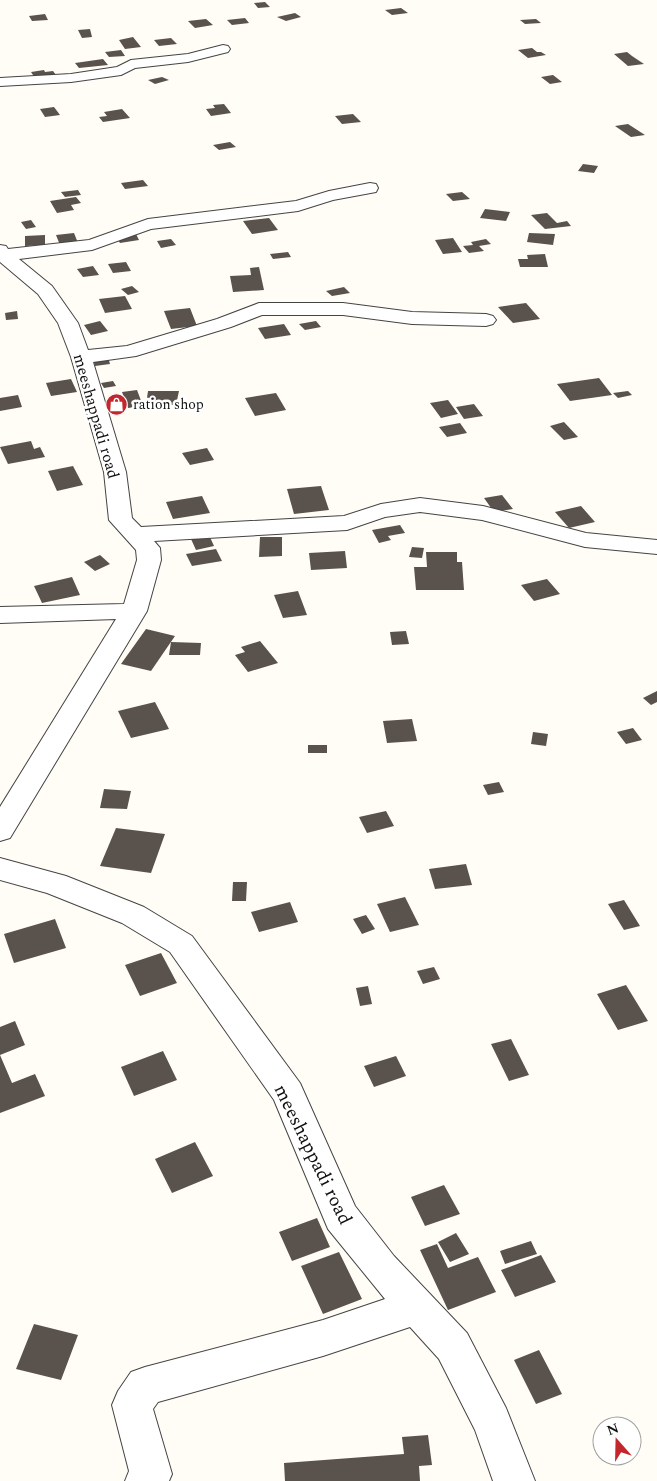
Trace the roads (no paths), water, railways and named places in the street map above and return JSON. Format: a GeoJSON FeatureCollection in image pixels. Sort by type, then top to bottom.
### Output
{"type":"FeatureCollection","features":[{"type":"Feature","properties":{"kind":"street"},"geometry":{"type":"LineString","coordinates":[[0,82],[71,78],[121,72],[131,64],[188,58],[223,49]]}},
{"type":"Feature","properties":{"kind":"street"},"geometry":{"type":"LineString","coordinates":[[1,252],[92,245],[148,224],[298,206],[329,196],[370,188]]}},
{"type":"Feature","properties":{"kind":"street","name":"meeshappadi road"},"geometry":{"type":"LineString","coordinates":[[0,831],[134,611],[149,560],[148,548],[121,520],[115,472],[81,357],[68,322],[45,290],[1,252]]}},
{"type":"Feature","properties":{"kind":"street"},"geometry":{"type":"LineString","coordinates":[[81,357],[129,352],[224,323],[259,309],[343,309],[412,318],[486,320]]}},
{"type":"Feature","properties":{"kind":"street"},"geometry":{"type":"LineString","coordinates":[[136,535],[347,524],[381,511],[420,505],[484,514],[585,540],[657,547]]}},
{"type":"Feature","properties":{"kind":"street"},"geometry":{"type":"LineString","coordinates":[[0,615],[134,611]]}},
{"type":"Feature","properties":{"kind":"street","name":"meeshappadi road"},"geometry":{"type":"LineString","coordinates":[[0,869],[54,884],[133,915],[181,944],[288,1093],[341,1217],[381,1268],[453,1346],[492,1422],[514,1481]]}},
{"type":"Feature","properties":{"kind":"street"},"geometry":{"type":"LineString","coordinates":[[146,1481],[151,1474],[132,1405],[145,1386],[323,1338],[417,1307]]}},
{"type":"Feature","properties":{"kind":"place","name":"ration shop"},"geometry":{"type":"Point","coordinates":[117,404]}}]}
